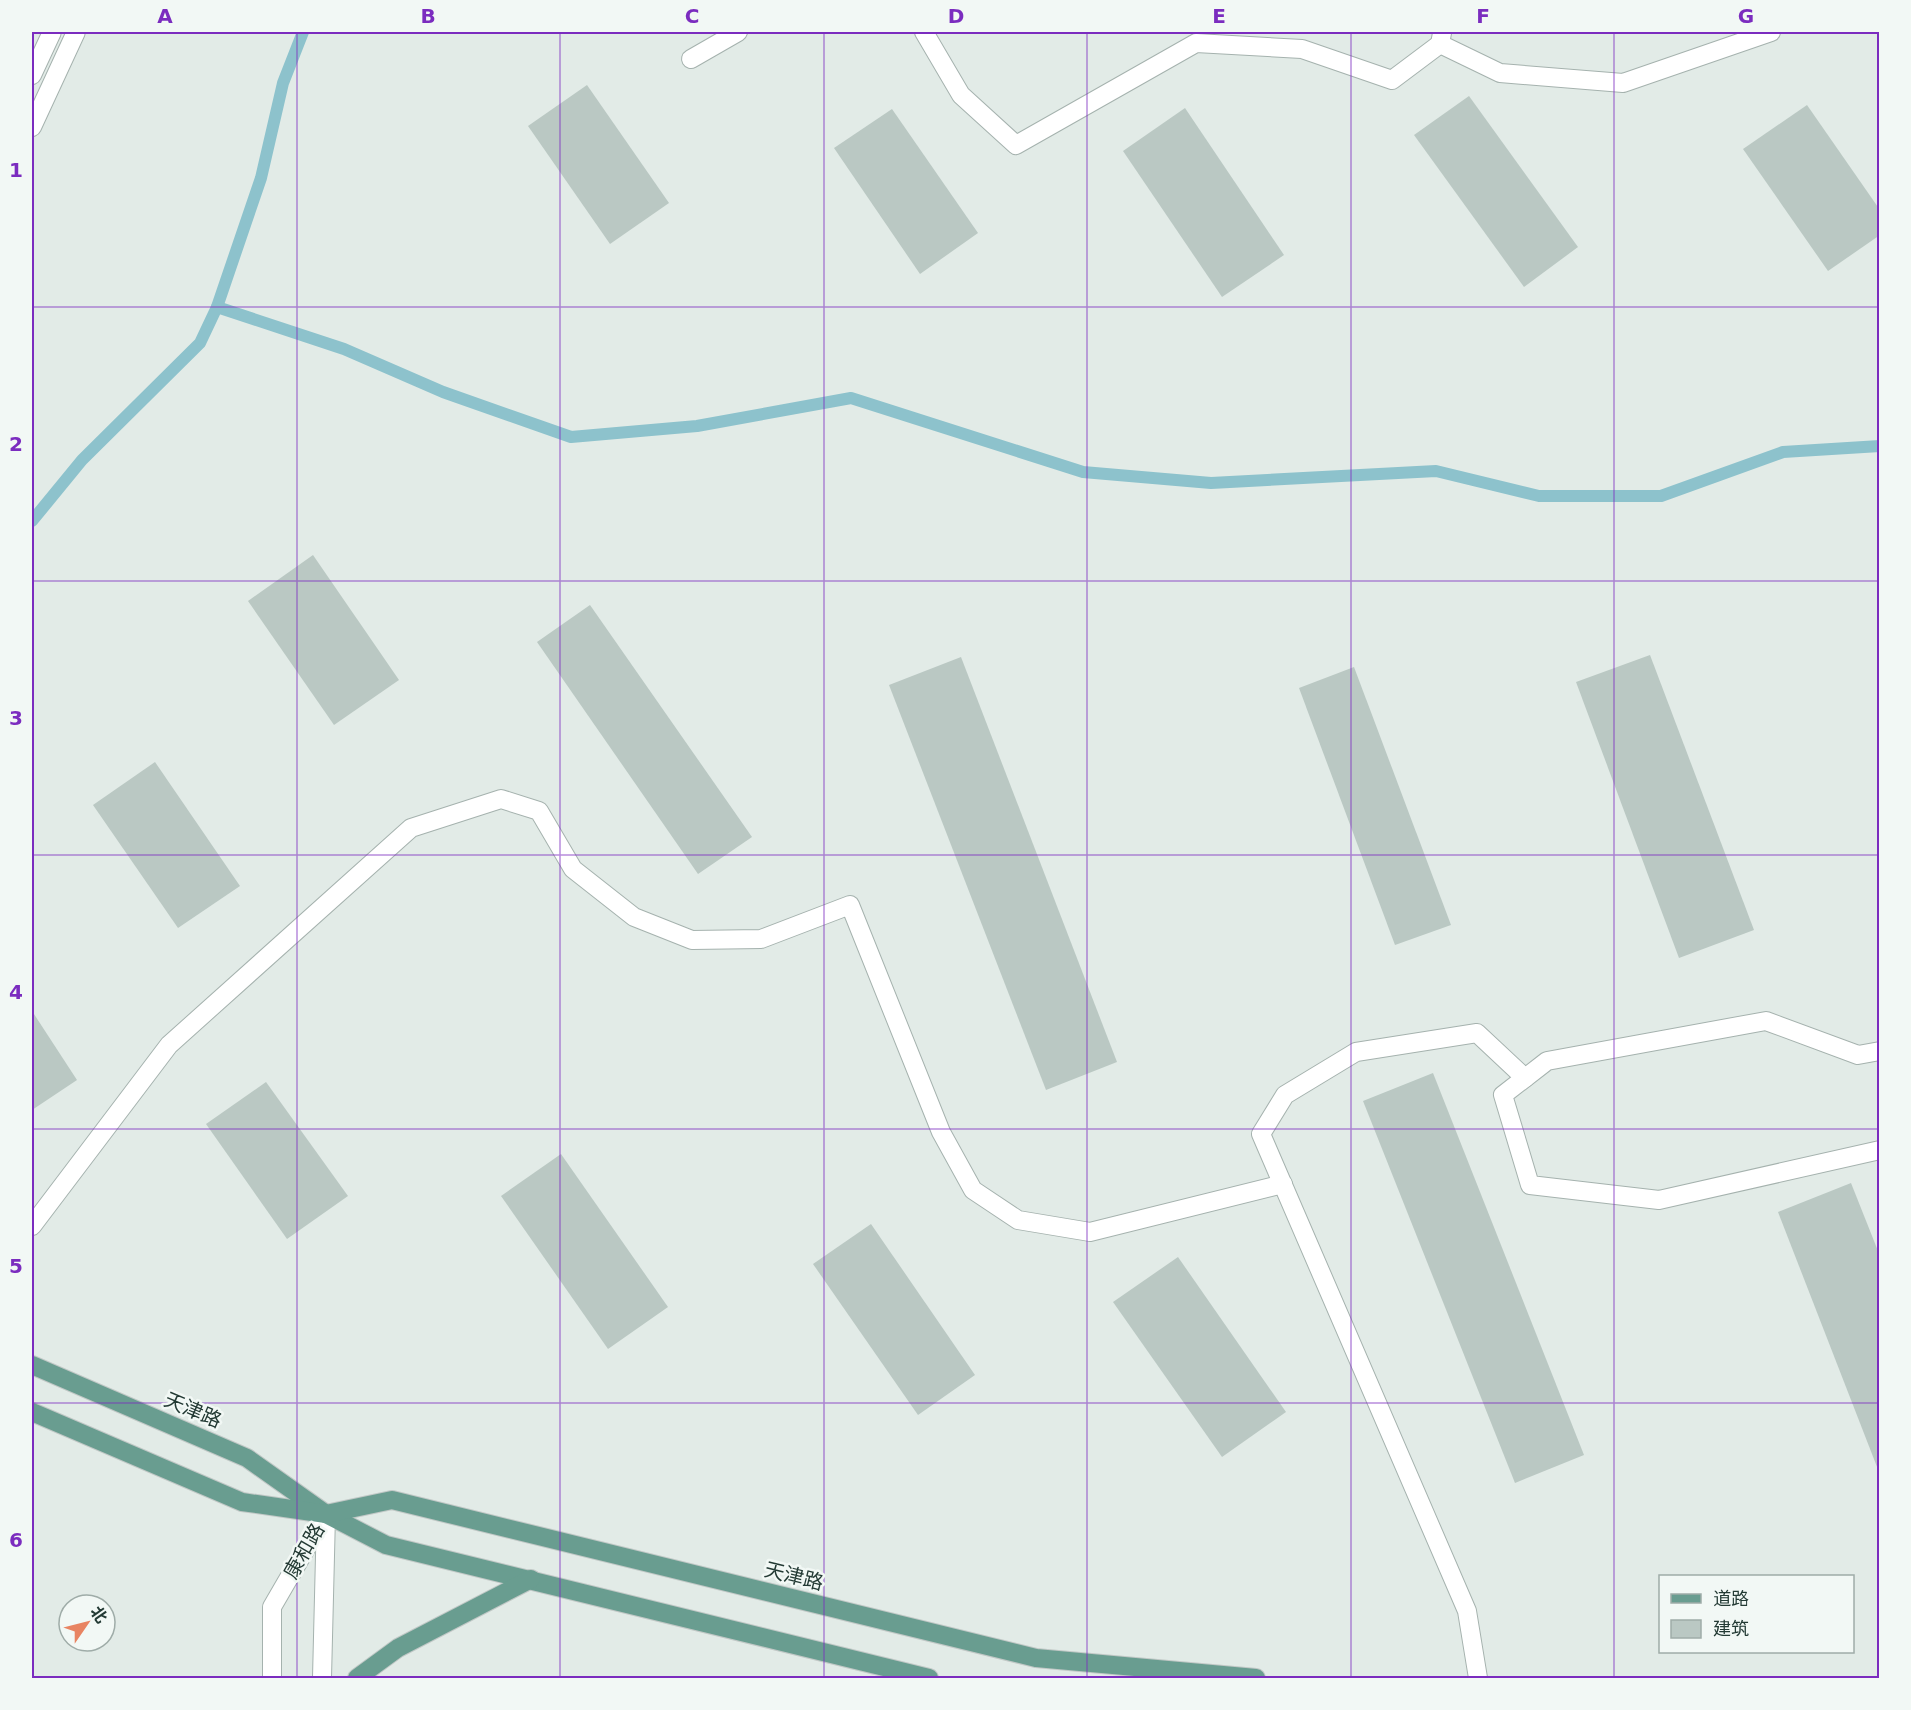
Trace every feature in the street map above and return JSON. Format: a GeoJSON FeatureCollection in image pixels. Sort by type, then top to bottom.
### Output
{"type":"FeatureCollection","features":[{"type":"Feature","properties":{"kind":"main road","name":"天津路"},"geometry":{"type":"LineString","coordinates":[[32,1365],[247,1458],[326,1514],[386,1545],[929,1678]]}},
{"type":"Feature","properties":{"kind":"main road","name":"天津路"},"geometry":{"type":"LineString","coordinates":[[32,1412],[242,1502],[326,1514],[392,1500],[1036,1658],[1256,1678]]}},
{"type":"Feature","properties":{"kind":"main road"},"geometry":{"type":"LineString","coordinates":[[357,1678],[398,1648],[531,1579]]}},
{"type":"Feature","properties":{"kind":"street"},"geometry":{"type":"LineString","coordinates":[[32,75],[52,32]]}},
{"type":"Feature","properties":{"kind":"street"},"geometry":{"type":"LineString","coordinates":[[32,127],[76,32]]}},
{"type":"Feature","properties":{"kind":"street"},"geometry":{"type":"LineString","coordinates":[[691,59],[738,32]]}},
{"type":"Feature","properties":{"kind":"street"},"geometry":{"type":"LineString","coordinates":[[924,32],[961,94],[1016,145],[1196,43],[1302,49],[1392,80],[1441,38],[1500,73],[1623,83],[1771,32]]}},
{"type":"Feature","properties":{"kind":"street"},"geometry":{"type":"LineString","coordinates":[[32,1227],[169,1045],[411,828],[501,799],[539,811],[573,869],[634,917],[692,940],[761,939],[850,906],[941,1132],[973,1190],[1018,1220],[1089,1232],[1283,1184]]}},
{"type":"Feature","properties":{"kind":"street"},"geometry":{"type":"LineString","coordinates":[[1880,1051],[1858,1055],[1766,1021],[1547,1061],[1503,1095],[1530,1185],[1659,1200],[1880,1150]]}},
{"type":"Feature","properties":{"kind":"street"},"geometry":{"type":"LineString","coordinates":[[1478,1678],[1467,1611],[1261,1134],[1285,1095],[1356,1052],[1477,1033],[1525,1078]]}},
{"type":"Feature","properties":{"kind":"street","name":"康和路"},"geometry":{"type":"LineString","coordinates":[[272,1678],[272,1606],[326,1514]]}},
{"type":"Feature","properties":{"kind":"street","name":"康和路"},"geometry":{"type":"LineString","coordinates":[[321,1678],[326,1514]]}},
{"type":"Feature","properties":{"kind":"building"},"geometry":{"type":"Polygon","coordinates":[[[587,85],[669,203],[610,244],[528,126],[587,85]]]}},
{"type":"Feature","properties":{"kind":"building"},"geometry":{"type":"Polygon","coordinates":[[[1469,96],[1578,247],[1524,287],[1414,135],[1469,96]]]}},
{"type":"Feature","properties":{"kind":"building"},"geometry":{"type":"Polygon","coordinates":[[[1807,105],[1880,210],[1880,235],[1828,271],[1743,149],[1807,105]]]}},
{"type":"Feature","properties":{"kind":"building"},"geometry":{"type":"Polygon","coordinates":[[[1185,108],[1284,255],[1222,297],[1123,151],[1185,108]]]}},
{"type":"Feature","properties":{"kind":"building"},"geometry":{"type":"Polygon","coordinates":[[[892,109],[978,233],[920,274],[834,148],[892,109]]]}},
{"type":"Feature","properties":{"kind":"building"},"geometry":{"type":"Polygon","coordinates":[[[313,555],[399,680],[334,725],[248,601],[313,555]]]}},
{"type":"Feature","properties":{"kind":"building"},"geometry":{"type":"Polygon","coordinates":[[[590,605],[752,837],[698,874],[537,642],[590,605]]]}},
{"type":"Feature","properties":{"kind":"building"},"geometry":{"type":"Polygon","coordinates":[[[1650,655],[1754,930],[1679,958],[1576,682],[1650,655]]]}},
{"type":"Feature","properties":{"kind":"building"},"geometry":{"type":"Polygon","coordinates":[[[961,657],[1117,1062],[1046,1090],[889,685],[961,657]]]}},
{"type":"Feature","properties":{"kind":"building"},"geometry":{"type":"Polygon","coordinates":[[[1354,667],[1451,925],[1395,945],[1299,688],[1354,667]]]}},
{"type":"Feature","properties":{"kind":"building"},"geometry":{"type":"Polygon","coordinates":[[[155,762],[240,886],[178,928],[93,805],[155,762]]]}},
{"type":"Feature","properties":{"kind":"building"},"geometry":{"type":"Polygon","coordinates":[[[32,1011],[77,1080],[32,1110],[32,1011]]]}},
{"type":"Feature","properties":{"kind":"building"},"geometry":{"type":"Polygon","coordinates":[[[1433,1073],[1584,1455],[1515,1483],[1363,1101],[1433,1073]]]}},
{"type":"Feature","properties":{"kind":"building"},"geometry":{"type":"Polygon","coordinates":[[[266,1082],[348,1196],[287,1239],[206,1124],[266,1082]]]}},
{"type":"Feature","properties":{"kind":"building"},"geometry":{"type":"Polygon","coordinates":[[[561,1154],[668,1307],[608,1349],[501,1196],[561,1154]]]}},
{"type":"Feature","properties":{"kind":"building"},"geometry":{"type":"Polygon","coordinates":[[[1851,1183],[1880,1256],[1879,1472],[1778,1212],[1851,1183]]]}},
{"type":"Feature","properties":{"kind":"building"},"geometry":{"type":"Polygon","coordinates":[[[871,1224],[975,1375],[918,1415],[813,1264],[871,1224]]]}},
{"type":"Feature","properties":{"kind":"building"},"geometry":{"type":"Polygon","coordinates":[[[1178,1257],[1286,1412],[1222,1457],[1113,1302],[1178,1257]]]}},
{"type":"Feature","properties":{"kind":"waterway"},"geometry":{"type":"LineString","coordinates":[[32,521],[82,460],[200,343],[217,307],[261,178],[283,83],[303,32]]}},
{"type":"Feature","properties":{"kind":"waterway"},"geometry":{"type":"LineString","coordinates":[[217,307],[344,349],[443,392],[571,437],[697,426],[851,398],[1083,472],[1211,483],[1436,471],[1539,496],[1661,496],[1783,452],[1880,446]]}}]}
